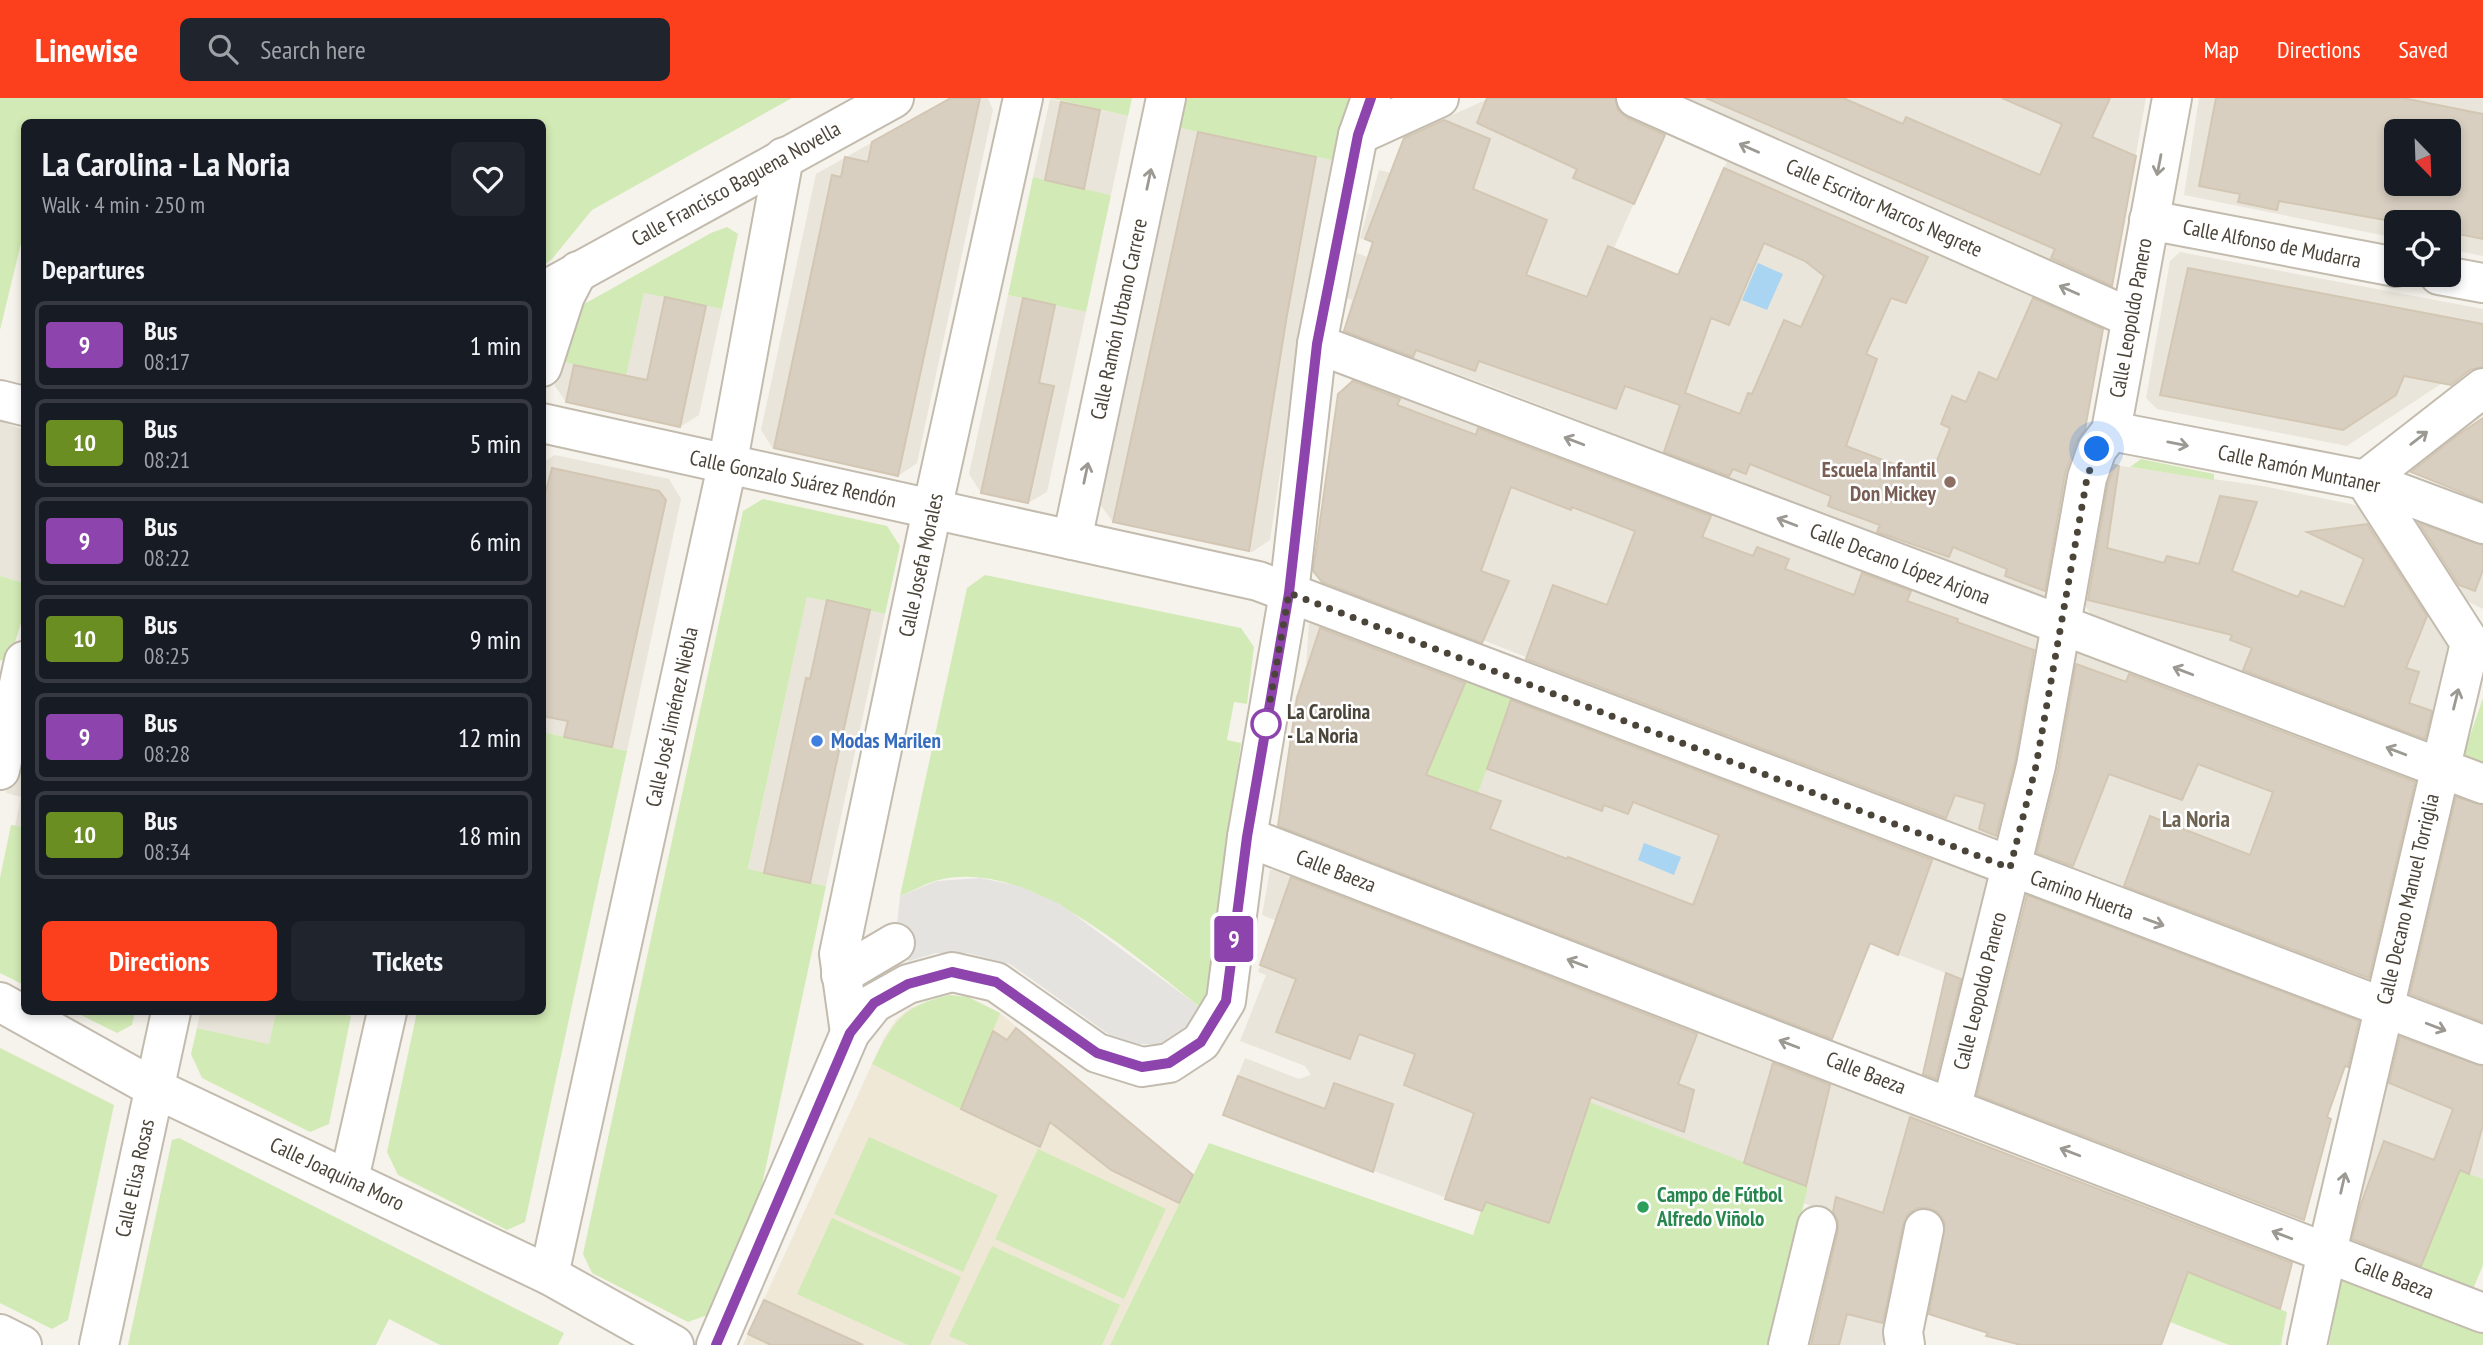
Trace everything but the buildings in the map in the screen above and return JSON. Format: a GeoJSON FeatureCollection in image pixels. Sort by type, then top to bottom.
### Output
{"type":"FeatureCollection","features":[{"type":"Feature","properties":{"kind":"street","name":"Calle Francisco Baguena Novella"},"geometry":{"type":"LineString","coordinates":[[546,290],[894,98]]}},
{"type":"Feature","properties":{"kind":"street","name":"Calle Josefa Morales"},"geometry":{"type":"LineString","coordinates":[[850,1033],[839,954],[932,510],[1023,98]]}},
{"type":"Feature","properties":{"kind":"street","name":"Calle Ramón Urbano Carrere"},"geometry":{"type":"LineString","coordinates":[[1072,540],[1166,98]]}},
{"type":"Feature","properties":{"kind":"street"},"geometry":{"type":"LineString","coordinates":[[716,1345],[850,1033],[874,1003],[908,984],[952,972],[996,982],[1097,1053],[1142,1067],[1169,1063],[1184,1042],[1201,1042],[1226,1001],[1247,837],[1289,593],[1317,344],[1358,135],[1371,98]]}},
{"type":"Feature","properties":{"kind":"street"},"geometry":{"type":"LineString","coordinates":[[1358,135],[1439,98]]}},
{"type":"Feature","properties":{"kind":"street","name":"Calle Escritor Marcos Negrete"},"geometry":{"type":"LineString","coordinates":[[1636,98],[2131,318]]}},
{"type":"Feature","properties":{"kind":"street","name":"Calle Leopoldo Panero"},"geometry":{"type":"LineString","coordinates":[[1952,1106],[2036,766],[2087,478],[2097,449],[2111,431],[2172,98]]}},
{"type":"Feature","properties":{"kind":"street","name":"Calle José Jiménez Niebla"},"geometry":{"type":"LineString","coordinates":[[549,1275],[727,466],[784,157]]}},
{"type":"Feature","properties":{"kind":"street","name":"Calle Alfonso de Mudarra"},"geometry":{"type":"LineString","coordinates":[[2149,220],[2384,265]]}},
{"type":"Feature","properties":{"kind":"street"},"geometry":{"type":"LineString","coordinates":[[546,355],[565,296],[578,271]]}},
{"type":"Feature","properties":{"kind":"street"},"geometry":{"type":"LineString","coordinates":[[2461,279],[2483,283]]}},
{"type":"Feature","properties":{"kind":"street","name":"Calle Decano López Arjona"},"geometry":{"type":"LineString","coordinates":[[1317,344],[2483,784]]}},
{"type":"Feature","properties":{"kind":"street"},"geometry":{"type":"LineString","coordinates":[[2365,480],[2483,388]]}},
{"type":"Feature","properties":{"kind":"street"},"geometry":{"type":"LineString","coordinates":[[0,400],[21,405]]}},
{"type":"Feature","properties":{"kind":"street","name":"Calle Gonzalo Suárez Rendón"},"geometry":{"type":"LineString","coordinates":[[546,424],[1258,581],[1289,593]]}},
{"type":"Feature","properties":{"kind":"street","name":"Calle Ramón Muntaner"},"geometry":{"type":"LineString","coordinates":[[2111,431],[2365,480],[2483,524]]}},
{"type":"Feature","properties":{"kind":"street","name":"Calle Decano Manuel Torriglia"},"geometry":{"type":"LineString","coordinates":[[2308,1345],[2326,1252],[2470,643],[2365,480]]}},
{"type":"Feature","properties":{"kind":"street","name":"Camino Huerta"},"geometry":{"type":"LineString","coordinates":[[1289,593],[2483,1045]]}},
{"type":"Feature","properties":{"kind":"street"},"geometry":{"type":"LineString","coordinates":[[0,770],[21,675]]}},
{"type":"Feature","properties":{"kind":"street","name":"Calle Baeza"},"geometry":{"type":"LineString","coordinates":[[1247,837],[1952,1106],[2483,1313]]}},
{"type":"Feature","properties":{"kind":"street"},"geometry":{"type":"LineString","coordinates":[[841,975],[895,943]]}},
{"type":"Feature","properties":{"kind":"street","name":"Calle Joaquina Moro"},"geometry":{"type":"LineString","coordinates":[[0,1002],[21,1014]]}},
{"type":"Feature","properties":{"kind":"street","name":"Calle Joaquina Moro"},"geometry":{"type":"LineString","coordinates":[[23,1015],[154,1088],[549,1275],[674,1345]]}},
{"type":"Feature","properties":{"kind":"street","name":"Calle Elisa Rosas"},"geometry":{"type":"LineString","coordinates":[[99,1345],[170,1015]]}},
{"type":"Feature","properties":{"kind":"street"},"geometry":{"type":"LineString","coordinates":[[349,1179],[386,1015]]}},
{"type":"Feature","properties":{"kind":"street"},"geometry":{"type":"LineString","coordinates":[[1788,1345],[1817,1226]]}},
{"type":"Feature","properties":{"kind":"street"},"geometry":{"type":"LineString","coordinates":[[1905,1345],[1902,1332],[1924,1229]]}},
{"type":"Feature","properties":{"kind":"street"},"geometry":{"type":"LineString","coordinates":[[0,1335],[22,1345]]}},
{"type":"Feature","properties":{"kind":"shaded area"},"geometry":{"type":"Polygon","coordinates":[[[951,98],[988,98],[993,110],[917,463],[898,476],[773,449],[761,430],[816,174],[951,98]]]}},
{"type":"Feature","properties":{"kind":"shaded area"},"geometry":{"type":"Polygon","coordinates":[[[1490,98],[1590,98],[1666,131],[1614,248],[1666,270],[1678,274],[1728,159],[2104,321],[2056,605],[1488,385],[1343,333],[1352,300],[1347,298],[1357,253],[1367,257],[1372,243],[1360,238],[1379,170],[1391,173],[1405,136],[1490,98]]]}},
{"type":"Feature","properties":{"kind":"shaded area"},"geometry":{"type":"Polygon","coordinates":[[[1670,98],[2146,98],[2112,289],[1670,98]]]}},
{"type":"Feature","properties":{"kind":"shaded area"},"geometry":{"type":"Polygon","coordinates":[[[2199,98],[2483,98],[2483,256],[2461,252],[2461,210],[2384,210],[2384,236],[2184,195],[2199,98]]]}},
{"type":"Feature","properties":{"kind":"shaded area"},"geometry":{"type":"Polygon","coordinates":[[[1050,99],[1128,116],[1111,195],[1033,177],[1050,99]]]}},
{"type":"Feature","properties":{"kind":"shaded area"},"geometry":{"type":"Polygon","coordinates":[[[1180,128],[1336,161],[1310,273],[1270,540],[1252,552],[1113,522],[1099,503],[1180,128]]]}},
{"type":"Feature","properties":{"kind":"shaded area"},"geometry":{"type":"Polygon","coordinates":[[[2180,252],[2483,309],[2483,356],[2347,446],[2157,409],[2146,398],[2170,261],[2180,252]]]}},
{"type":"Feature","properties":{"kind":"shaded area"},"geometry":{"type":"Polygon","coordinates":[[[644,293],[722,309],[699,415],[680,427],[566,402],[553,383],[559,361],[626,375],[644,293]]]}},
{"type":"Feature","properties":{"kind":"shaded area"},"geometry":{"type":"Polygon","coordinates":[[[1008,295],[1086,312],[1047,492],[1028,503],[981,493],[969,474],[1008,295]]]}},
{"type":"Feature","properties":{"kind":"shaded area"},"geometry":{"type":"Polygon","coordinates":[[[1357,374],[2049,637],[2007,846],[1457,630],[1323,584],[1313,571],[1338,394],[1357,374]]]}},
{"type":"Feature","properties":{"kind":"shaded area"},"geometry":{"type":"Polygon","coordinates":[[[0,421],[21,429],[21,582],[0,576],[0,421]]]}},
{"type":"Feature","properties":{"kind":"shaded area"},"geometry":{"type":"Polygon","coordinates":[[[555,455],[669,479],[681,499],[627,751],[546,733],[546,461],[555,455]]]}},
{"type":"Feature","properties":{"kind":"shaded area"},"geometry":{"type":"Polygon","coordinates":[[[2099,463],[2263,486],[2360,506],[2455,643],[2430,745],[2091,615],[2077,593],[2099,463]]]}},
{"type":"Feature","properties":{"kind":"shaded area"},"geometry":{"type":"Polygon","coordinates":[[[2411,517],[2483,534],[2483,609],[2467,601],[2411,517]]]}},
{"type":"Feature","properties":{"kind":"shaded area"},"geometry":{"type":"Polygon","coordinates":[[[807,597],[885,614],[826,886],[748,870],[807,597]]]}},
{"type":"Feature","properties":{"kind":"shaded area"},"geometry":{"type":"Polygon","coordinates":[[[1309,623],[1464,677],[1427,774],[1478,793],[1514,696],[1998,879],[1950,1089],[1922,1078],[1946,973],[1871,944],[1830,1042],[1278,829],[1295,700],[1306,665],[1309,623]]]}},
{"type":"Feature","properties":{"kind":"shaded area"},"geometry":{"type":"Polygon","coordinates":[[[2064,643],[2422,777],[2371,986],[2024,854],[2064,643]]]}},
{"type":"Feature","properties":{"kind":"shaded area"},"geometry":{"type":"Polygon","coordinates":[[[21,724],[21,797],[6,793],[21,724]]]}},
{"type":"Feature","properties":{"kind":"shaded area"},"geometry":{"type":"Polygon","coordinates":[[[21,797],[21,827],[15,826],[21,797]]]}},
{"type":"Feature","properties":{"kind":"shaded area"},"geometry":{"type":"Polygon","coordinates":[[[1282,869],[1942,1120],[1882,1345],[1806,1345],[1836,1217],[1804,1203],[1808,1187],[1525,1078],[1482,1211],[1223,1115],[1245,1058],[1299,1079],[1311,1075],[1305,1066],[1240,1041],[1266,975],[1258,972],[1277,921],[1262,915],[1270,870],[1282,869]]]}},
{"type":"Feature","properties":{"kind":"shaded area"},"geometry":{"type":"Polygon","coordinates":[[[980,878],[1019,886],[1060,904],[1204,1010],[1190,1028],[1178,1036],[1158,1044],[1138,1044],[1111,1036],[1010,964],[968,953],[936,953],[909,961],[895,943],[900,896],[937,881],[980,878]]]}},
{"type":"Feature","properties":{"kind":"shaded area"},"geometry":{"type":"Polygon","coordinates":[[[950,995],[968,997],[1000,1013],[1193,1175],[1110,1345],[743,1345],[884,1038],[896,1020],[910,1008],[950,995]]]}},
{"type":"Feature","properties":{"kind":"shaded area"},"geometry":{"type":"Polygon","coordinates":[[[199,1015],[275,1015],[269,1044],[197,1028],[199,1015]]]}},
{"type":"Feature","properties":{"kind":"shaded area"},"geometry":{"type":"Polygon","coordinates":[[[2398,1029],[2483,1062],[2483,1179],[2460,1170],[2420,1269],[2345,1238],[2398,1029]]]}},
{"type":"Feature","properties":{"kind":"green space"},"geometry":{"type":"Polygon","coordinates":[[[0,98],[792,98],[592,210],[546,264],[546,119],[21,119],[21,243],[0,330],[0,98]]]}},
{"type":"Feature","properties":{"kind":"green space"},"geometry":{"type":"Polygon","coordinates":[[[1050,98],[1132,98],[1128,116],[1050,98]]]}},
{"type":"Feature","properties":{"kind":"green space"},"geometry":{"type":"Polygon","coordinates":[[[1187,98],[1353,98],[1336,161],[1180,128],[1187,98]]]}},
{"type":"Feature","properties":{"kind":"green space"},"geometry":{"type":"Polygon","coordinates":[[[1033,177],[1111,195],[1086,312],[1008,295],[1033,177]]]}},
{"type":"Feature","properties":{"kind":"green space"},"geometry":{"type":"Polygon","coordinates":[[[727,227],[738,234],[722,309],[644,293],[626,376],[559,361],[577,308],[711,233],[727,227]]]}},
{"type":"Feature","properties":{"kind":"green space"},"geometry":{"type":"Polygon","coordinates":[[[2141,459],[2214,474],[2214,480],[2130,467],[2141,459]]]}},
{"type":"Feature","properties":{"kind":"green space"},"geometry":{"type":"Polygon","coordinates":[[[763,499],[887,526],[900,546],[885,614],[807,597],[748,869],[826,886],[756,1213],[710,1314],[688,1322],[592,1273],[583,1254],[743,511],[763,499]]]}},
{"type":"Feature","properties":{"kind":"green space"},"geometry":{"type":"Polygon","coordinates":[[[985,575],[1241,628],[1254,647],[1247,704],[1234,702],[1227,740],[1241,743],[1204,1010],[1113,939],[1078,916],[1043,897],[1006,883],[970,877],[935,881],[900,896],[967,588],[985,575]]]}},
{"type":"Feature","properties":{"kind":"green space"},"geometry":{"type":"Polygon","coordinates":[[[0,576],[21,582],[21,623],[9,662],[0,660],[0,576]]]}},
{"type":"Feature","properties":{"kind":"green space"},"geometry":{"type":"Polygon","coordinates":[[[1464,677],[1515,693],[1478,793],[1426,775],[1464,677]]]}},
{"type":"Feature","properties":{"kind":"green space"},"geometry":{"type":"Polygon","coordinates":[[[2483,698],[2483,763],[2463,756],[2483,698]]]}},
{"type":"Feature","properties":{"kind":"green space"},"geometry":{"type":"Polygon","coordinates":[[[546,733],[627,751],[525,1222],[507,1230],[398,1175],[387,1152],[416,1015],[546,1015],[546,733]]]}},
{"type":"Feature","properties":{"kind":"green space"},"geometry":{"type":"Polygon","coordinates":[[[11,825],[21,827],[21,984],[0,973],[0,878],[11,825]]]}},
{"type":"Feature","properties":{"kind":"green space"},"geometry":{"type":"Polygon","coordinates":[[[950,995],[968,997],[1000,1013],[961,1109],[872,1064],[893,1027],[910,1010],[950,995]]]}},
{"type":"Feature","properties":{"kind":"green space"},"geometry":{"type":"Polygon","coordinates":[[[81,1015],[134,1015],[132,1025],[117,1033],[81,1015]]]}},
{"type":"Feature","properties":{"kind":"green space"},"geometry":{"type":"Polygon","coordinates":[[[275,1015],[351,1016],[329,1124],[310,1132],[202,1078],[191,1054],[197,1028],[269,1044],[275,1015]]]}},
{"type":"Feature","properties":{"kind":"green space"},"geometry":{"type":"Polygon","coordinates":[[[0,1048],[114,1105],[68,1320],[52,1329],[0,1303],[0,1048]]]}},
{"type":"Feature","properties":{"kind":"green space","name":"Campo de Fútbol Alfredo Viñolo"},"geometry":{"type":"Polygon","coordinates":[[[1525,1077],[1808,1187],[1769,1345],[1110,1345],[1209,1143],[1473,1235],[1525,1077]]]}},
{"type":"Feature","properties":{"kind":"green space"},"geometry":{"type":"Polygon","coordinates":[[[869,1137],[998,1195],[963,1272],[834,1214],[869,1137]]]}},
{"type":"Feature","properties":{"kind":"green space"},"geometry":{"type":"Polygon","coordinates":[[[179,1138],[564,1333],[558,1345],[440,1345],[389,1319],[376,1345],[128,1345],[172,1140],[179,1138]]]}},
{"type":"Feature","properties":{"kind":"green space"},"geometry":{"type":"Polygon","coordinates":[[[1038,1149],[1166,1209],[1124,1299],[995,1239],[1038,1149]]]}},
{"type":"Feature","properties":{"kind":"green space"},"geometry":{"type":"Polygon","coordinates":[[[2460,1170],[2483,1179],[2483,1265],[2473,1289],[2420,1269],[2460,1170]]]}},
{"type":"Feature","properties":{"kind":"green space"},"geometry":{"type":"Polygon","coordinates":[[[832,1218],[961,1277],[930,1345],[908,1345],[797,1294],[832,1218]]]}},
{"type":"Feature","properties":{"kind":"green space"},"geometry":{"type":"Polygon","coordinates":[[[992,1246],[1120,1305],[1102,1345],[969,1345],[949,1336],[992,1246]]]}},
{"type":"Feature","properties":{"kind":"green space"},"geometry":{"type":"Polygon","coordinates":[[[2188,1272],[2287,1312],[2281,1345],[2229,1345],[2170,1322],[2188,1272]]]}},
{"type":"Feature","properties":{"kind":"green space"},"geometry":{"type":"Polygon","coordinates":[[[2342,1275],[2483,1329],[2483,1345],[2329,1345],[2342,1275]]]}},
{"type":"Feature","properties":{"kind":"water"},"geometry":{"type":"Polygon","coordinates":[[[1758,263],[1783,274],[1767,310],[1742,300],[1758,263]]]}},
{"type":"Feature","properties":{"kind":"water"},"geometry":{"type":"Polygon","coordinates":[[[1644,843],[1681,857],[1674,875],[1638,860],[1644,843]]]}},
{"type":"Feature","properties":{"kind":"bus line","name":"9"},"geometry":{"type":"LineString","coordinates":[[716,1345],[850,1033],[874,1003],[908,984],[952,972],[996,982],[1097,1053],[1142,1067],[1169,1063],[1201,1042],[1226,1001],[1247,837],[1289,593],[1317,344],[1358,135],[1371,98]]}},
{"type":"Feature","properties":{"kind":"place","name":"Escuela Infantil Don Mickey"},"geometry":{"type":"Point","coordinates":[1950,482]}},
{"type":"Feature","properties":{"kind":"place","name":"La Carolina - La Noria"},"geometry":{"type":"Point","coordinates":[1266,724]}},
{"type":"Feature","properties":{"kind":"place","name":"Modas Marilen"},"geometry":{"type":"Point","coordinates":[817,741]}},
{"type":"Feature","properties":{"kind":"place","name":"Campo de Fútbol Alfredo Viñolo"},"geometry":{"type":"Point","coordinates":[1643,1207]}},
{"type":"Feature","properties":{"kind":"district","name":"La Noria"},"geometry":{"type":"Point","coordinates":[2196,819]}},
{"type":"Feature","properties":{"kind":"route"},"geometry":{"type":"LineString","coordinates":[[1266,724],[1289,593],[2010,868],[2036,766],[2087,478],[2097,449]]}}]}
